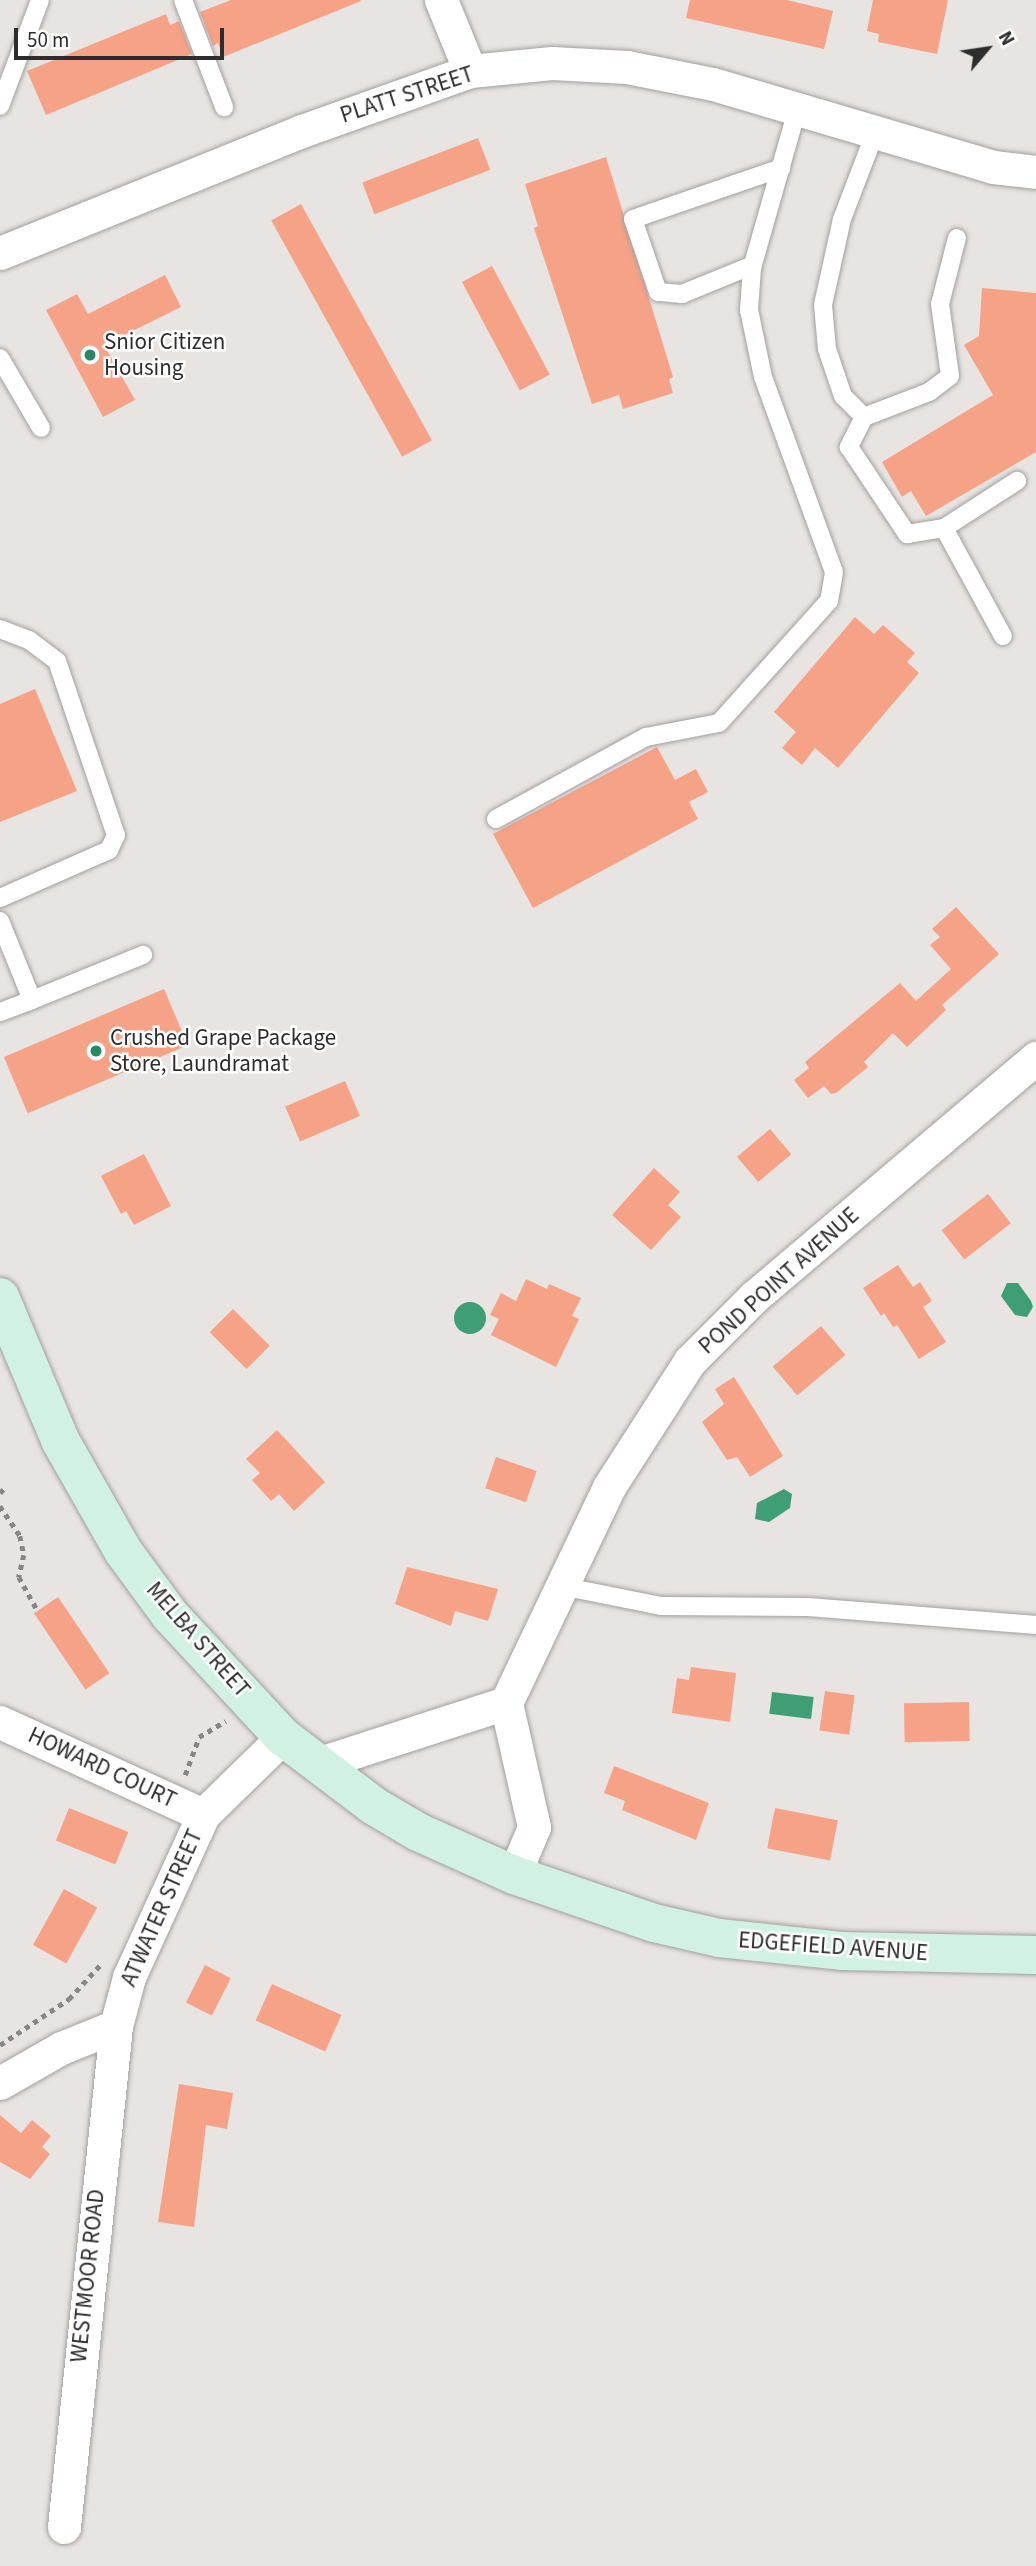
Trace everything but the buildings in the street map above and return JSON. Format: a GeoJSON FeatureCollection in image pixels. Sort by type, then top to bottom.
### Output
{"type":"FeatureCollection","features":[{"type":"Feature","properties":{"kind":"main road","name":"MELBA STREET"},"geometry":{"type":"LineString","coordinates":[[0,1297],[60,1440],[123,1551],[170,1615],[283,1737],[317,1764],[374,1806],[418,1832],[514,1875]]}},
{"type":"Feature","properties":{"kind":"main road","name":"EDGEFIELD AVENUE"},"geometry":{"type":"LineString","coordinates":[[514,1875],[654,1923],[719,1938],[844,1951],[1036,1955]]}},
{"type":"Feature","properties":{"kind":"street"},"geometry":{"type":"LineString","coordinates":[[441,0],[470,71]]}},
{"type":"Feature","properties":{"kind":"street","name":"PLATT STREET"},"geometry":{"type":"LineString","coordinates":[[0,253],[299,132],[470,71],[552,63],[627,67],[713,84],[993,167],[1036,172]]}},
{"type":"Feature","properties":{"kind":"street","name":"POND POINT AVENUE"},"geometry":{"type":"LineString","coordinates":[[506,1703],[609,1487],[690,1361],[754,1297],[1036,1058]]}},
{"type":"Feature","properties":{"kind":"street"},"geometry":{"type":"LineString","coordinates":[[317,1764],[506,1703],[534,1827],[514,1875]]}},
{"type":"Feature","properties":{"kind":"street","name":"HOWARD COURT"},"geometry":{"type":"LineString","coordinates":[[0,1722],[189,1808]]}},
{"type":"Feature","properties":{"kind":"street","name":"ATWATER STREET"},"geometry":{"type":"LineString","coordinates":[[116,2026],[129,1977],[189,1808],[283,1737]]}},
{"type":"Feature","properties":{"kind":"street"},"geometry":{"type":"LineString","coordinates":[[0,2083],[61,2048],[116,2026]]}},
{"type":"Feature","properties":{"kind":"street","name":"WESTMOOR ROAD"},"geometry":{"type":"LineString","coordinates":[[64,2527],[116,2026]]}},
{"type":"Feature","properties":{"kind":"lane"},"geometry":{"type":"LineString","coordinates":[[0,106],[40,0]]}},
{"type":"Feature","properties":{"kind":"lane"},"geometry":{"type":"LineString","coordinates":[[183,0],[223,107]]}},
{"type":"Feature","properties":{"kind":"lane"},"geometry":{"type":"LineString","coordinates":[[496,819],[646,737],[719,723],[829,601],[834,572],[777,420],[753,336],[749,310],[753,265],[797,110]]}},
{"type":"Feature","properties":{"kind":"lane"},"geometry":{"type":"LineString","coordinates":[[864,417],[843,396],[827,349],[823,305],[842,219],[875,132]]}},
{"type":"Feature","properties":{"kind":"lane"},"geometry":{"type":"LineString","coordinates":[[753,265],[682,293],[658,292],[633,219],[780,168]]}},
{"type":"Feature","properties":{"kind":"lane"},"geometry":{"type":"LineString","coordinates":[[957,238],[940,303],[950,376],[929,393],[864,417],[849,447],[908,534],[944,528],[1017,481]]}},
{"type":"Feature","properties":{"kind":"lane"},"geometry":{"type":"LineString","coordinates":[[0,358],[41,428]]}},
{"type":"Feature","properties":{"kind":"lane"},"geometry":{"type":"LineString","coordinates":[[944,528],[1003,636]]}},
{"type":"Feature","properties":{"kind":"lane"},"geometry":{"type":"LineString","coordinates":[[0,629],[29,640],[57,661],[116,835],[109,850],[0,898]]}},
{"type":"Feature","properties":{"kind":"lane"},"geometry":{"type":"LineString","coordinates":[[0,921],[32,1000]]}},
{"type":"Feature","properties":{"kind":"lane"},"geometry":{"type":"LineString","coordinates":[[0,1012],[144,955]]}},
{"type":"Feature","properties":{"kind":"lane"},"geometry":{"type":"LineString","coordinates":[[561,1586],[660,1606],[808,1607],[1036,1625]]}},
{"type":"Feature","properties":{"kind":"path"},"geometry":{"type":"LineString","coordinates":[[0,1493],[6,1486]]}},
{"type":"Feature","properties":{"kind":"path"},"geometry":{"type":"LineString","coordinates":[[0,1506],[20,1536],[24,1555],[19,1577],[37,1609]]}},
{"type":"Feature","properties":{"kind":"path"},"geometry":{"type":"LineString","coordinates":[[189,1808],[200,1737],[230,1718]]}},
{"type":"Feature","properties":{"kind":"path"},"geometry":{"type":"LineString","coordinates":[[0,2045],[69,1999],[107,1954]]}},
{"type":"Feature","properties":{"kind":"shaded area"},"geometry":{"type":"Polygon","coordinates":[[[1007,1283],[1018,1283],[1031,1301],[1033,1307],[1027,1317],[1015,1315],[1001,1296],[1007,1283]]]}},
{"type":"Feature","properties":{"kind":"shaded area"},"geometry":{"type":"Polygon","coordinates":[[[470,1302],[481,1307],[486,1318],[481,1329],[470,1334],[459,1329],[454,1318],[459,1307],[470,1302]]]}},
{"type":"Feature","properties":{"kind":"shaded area"},"geometry":{"type":"Polygon","coordinates":[[[784,1489],[792,1494],[790,1508],[769,1522],[755,1519],[757,1503],[784,1489]]]}},
{"type":"Feature","properties":{"kind":"shaded area"},"geometry":{"type":"Polygon","coordinates":[[[772,1692],[814,1697],[811,1719],[769,1714],[772,1692]]]}},
{"type":"Feature","properties":{"kind":"place","name":"Snior Citizen Housing"},"geometry":{"type":"Point","coordinates":[90,355]}},
{"type":"Feature","properties":{"kind":"place","name":"Crushed Grape Package Store, Laundramat"},"geometry":{"type":"Point","coordinates":[96,1051]}}]}
